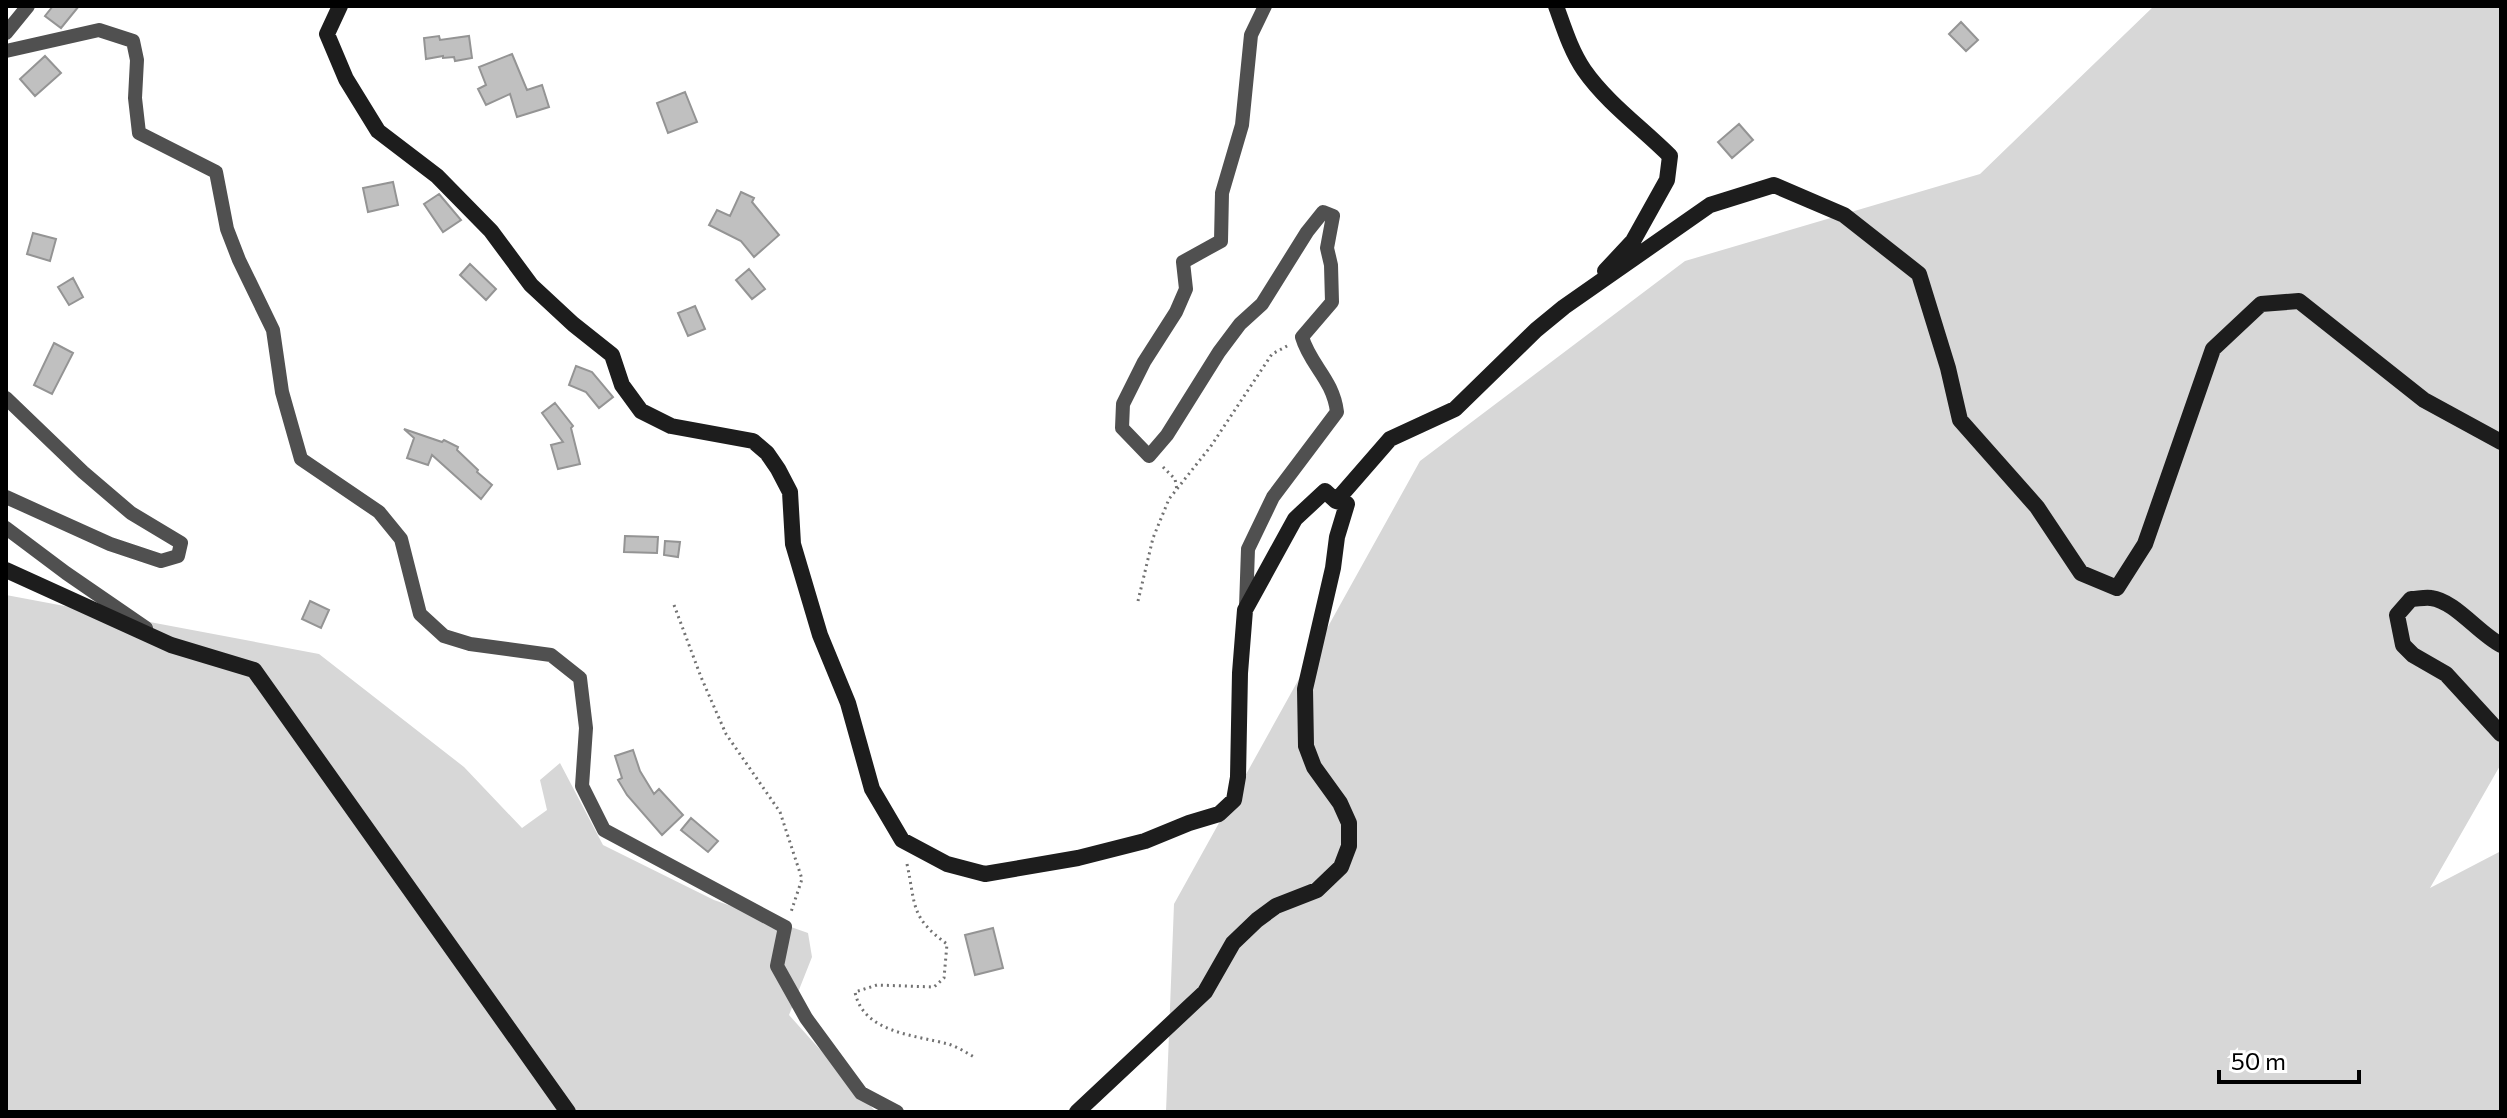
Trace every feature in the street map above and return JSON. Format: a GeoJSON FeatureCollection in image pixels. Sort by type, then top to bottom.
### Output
{"type":"FeatureCollection","features":[{"type":"Feature","properties":{"kind":"main road"},"geometry":{"type":"LineString","coordinates":[[340,6],[327,34],[346,79],[378,131],[437,176],[491,231],[531,285],[612,355],[622,385],[641,411],[671,426],[753,441],[767,453],[790,492],[793,544],[820,635],[848,703],[872,789],[902,840],[947,864],[985,874],[1078,858],[1145,841],[1219,814],[1234,800],[1238,777],[1245,610],[1295,519],[1325,491],[1336,501],[1347,504],[1337,537],[1333,568],[1305,689],[1306,746],[1314,767],[1340,803],[1349,823],[1349,846],[1341,867],[1317,890],[1276,906],[1257,920],[1233,943],[1205,992],[1077,1112]]}},
{"type":"Feature","properties":{"kind":"main road"},"geometry":{"type":"LineString","coordinates":[[1556,6],[1584,70],[1670,156],[1667,180],[1633,241],[1580,298]]}},
{"type":"Feature","properties":{"kind":"main road"},"geometry":{"type":"LineString","coordinates":[[1336,501],[1390,439],[1455,409],[1536,330],[1580,298],[1710,205],[1774,185],[1844,215],[1919,274],[1948,368],[1960,420],[2037,507],[2081,573],[2117,588],[2145,544],[2213,349],[2261,304],[2299,301],[2424,400],[2501,442]]}},
{"type":"Feature","properties":{"kind":"main road"},"geometry":{"type":"LineString","coordinates":[[6,570],[171,645],[254,670],[568,1112]]}},
{"type":"Feature","properties":{"kind":"main road"},"geometry":{"type":"LineString","coordinates":[[2501,645],[2475,628],[2460,613],[2431,598],[2411,599],[2397,615],[2403,645],[2413,655],[2446,674],[2501,734]]}},
{"type":"Feature","properties":{"kind":"street"},"geometry":{"type":"LineString","coordinates":[[6,33],[28,6]]}},
{"type":"Feature","properties":{"kind":"street"},"geometry":{"type":"LineString","coordinates":[[1245,610],[1248,549],[1273,497],[1337,412],[1335,395],[1319,366],[1307,352],[1302,337],[1332,302],[1331,265],[1327,248],[1333,216],[1323,212],[1307,232],[1262,304],[1240,324],[1219,352],[1167,435],[1149,456],[1122,428],[1123,404],[1186,289],[1183,262],[1221,241],[1222,193],[1242,125],[1251,35],[1265,6]]}},
{"type":"Feature","properties":{"kind":"street"},"geometry":{"type":"LineString","coordinates":[[6,51],[99,30],[133,41],[137,60],[135,98],[139,133],[216,172],[227,229],[273,330],[282,392],[301,459],[379,512],[401,539],[420,614],[444,636],[470,644],[551,655],[580,678],[586,728],[582,786],[604,830],[785,927],[777,966],[806,1018],[861,1093],[897,1112]]}},
{"type":"Feature","properties":{"kind":"street"},"geometry":{"type":"LineString","coordinates":[[6,398],[131,513],[181,543],[178,556],[161,561],[110,544],[6,497]]}},
{"type":"Feature","properties":{"kind":"street"},"geometry":{"type":"LineString","coordinates":[[6,528],[171,645]]}},
{"type":"Feature","properties":{"kind":"path"},"geometry":{"type":"LineString","coordinates":[[1138,601],[1153,538],[1169,499],[1211,446],[1272,354],[1302,337]]}},
{"type":"Feature","properties":{"kind":"path"},"geometry":{"type":"LineString","coordinates":[[1149,456],[1175,479],[1177,490]]}},
{"type":"Feature","properties":{"kind":"path"},"geometry":{"type":"LineString","coordinates":[[674,605],[726,734],[780,812],[802,879],[785,927]]}},
{"type":"Feature","properties":{"kind":"path"},"geometry":{"type":"LineString","coordinates":[[902,840],[916,915],[930,932],[947,944],[944,978],[934,987],[877,985],[855,992],[858,1005],[873,1020],[900,1034],[951,1045],[976,1058]]}},
{"type":"Feature","properties":{"kind":"shaded area"},"geometry":{"type":"Polygon","coordinates":[[[2154,6],[2501,6],[2501,764],[2430,888],[2501,851],[2501,1112],[1166,1112],[1174,904],[1420,461],[1685,261],[1980,174],[2154,6]]]}},
{"type":"Feature","properties":{"kind":"shaded area"},"geometry":{"type":"Polygon","coordinates":[[[6,595],[319,654],[464,767],[522,828],[547,810],[540,780],[560,763],[603,845],[714,900],[808,933],[812,957],[789,1015],[876,1112],[6,1112],[6,595]]]}},
{"type":"Feature","properties":{"kind":"building"},"geometry":{"type":"Polygon","coordinates":[[[53,6],[79,6],[61,28],[45,16],[53,6]]]}},
{"type":"Feature","properties":{"kind":"building"},"geometry":{"type":"Polygon","coordinates":[[[1961,22],[1978,40],[1966,51],[1949,34],[1961,22]]]}},
{"type":"Feature","properties":{"kind":"building"},"geometry":{"type":"Polygon","coordinates":[[[439,36],[440,40],[469,36],[472,58],[455,61],[454,57],[443,56],[426,59],[424,38],[439,36]]]}},
{"type":"Feature","properties":{"kind":"building"},"geometry":{"type":"Polygon","coordinates":[[[512,54],[527,90],[542,85],[549,107],[517,117],[510,94],[486,105],[478,89],[486,85],[479,67],[512,54]]]}},
{"type":"Feature","properties":{"kind":"building"},"geometry":{"type":"Polygon","coordinates":[[[45,56],[61,73],[35,96],[20,79],[45,56]]]}},
{"type":"Feature","properties":{"kind":"building"},"geometry":{"type":"Polygon","coordinates":[[[685,92],[697,122],[668,133],[657,103],[685,92]]]}},
{"type":"Feature","properties":{"kind":"building"},"geometry":{"type":"Polygon","coordinates":[[[1739,124],[1753,140],[1732,158],[1718,142],[1739,124]]]}},
{"type":"Feature","properties":{"kind":"building"},"geometry":{"type":"Polygon","coordinates":[[[393,182],[398,205],[368,212],[363,188],[393,182]]]}},
{"type":"Feature","properties":{"kind":"building"},"geometry":{"type":"Polygon","coordinates":[[[741,192],[754,198],[752,202],[779,235],[754,257],[741,241],[709,225],[717,210],[730,216],[741,192]]]}},
{"type":"Feature","properties":{"kind":"building"},"geometry":{"type":"Polygon","coordinates":[[[439,194],[461,220],[443,232],[424,204],[439,194]]]}},
{"type":"Feature","properties":{"kind":"building"},"geometry":{"type":"Polygon","coordinates":[[[33,233],[56,239],[50,261],[27,254],[33,233]]]}},
{"type":"Feature","properties":{"kind":"building"},"geometry":{"type":"Polygon","coordinates":[[[470,264],[496,289],[486,300],[460,275],[470,264]]]}},
{"type":"Feature","properties":{"kind":"building"},"geometry":{"type":"Polygon","coordinates":[[[749,269],[765,289],[752,299],[736,280],[749,269]]]}},
{"type":"Feature","properties":{"kind":"building"},"geometry":{"type":"Polygon","coordinates":[[[73,278],[83,297],[69,305],[58,287],[73,278]]]}},
{"type":"Feature","properties":{"kind":"building"},"geometry":{"type":"Polygon","coordinates":[[[695,306],[705,329],[688,336],[678,313],[695,306]]]}},
{"type":"Feature","properties":{"kind":"building"},"geometry":{"type":"Polygon","coordinates":[[[54,343],[73,353],[52,394],[34,385],[54,343]]]}},
{"type":"Feature","properties":{"kind":"building"},"geometry":{"type":"Polygon","coordinates":[[[576,366],[592,372],[613,397],[599,408],[586,392],[569,385],[576,366]]]}},
{"type":"Feature","properties":{"kind":"building"},"geometry":{"type":"Polygon","coordinates":[[[555,403],[573,426],[580,464],[558,469],[551,445],[563,442],[542,413],[555,403]]]}},
{"type":"Feature","properties":{"kind":"building"},"geometry":{"type":"Polygon","coordinates":[[[404,429],[458,447],[457,450],[492,485],[481,499],[432,455],[428,465],[407,458],[414,438],[404,429]]]}},
{"type":"Feature","properties":{"kind":"building"},"geometry":{"type":"Polygon","coordinates":[[[625,536],[658,537],[657,553],[624,552],[625,536]]]}},
{"type":"Feature","properties":{"kind":"building"},"geometry":{"type":"Polygon","coordinates":[[[665,541],[680,542],[678,557],[664,555],[665,541]]]}},
{"type":"Feature","properties":{"kind":"building"},"geometry":{"type":"Polygon","coordinates":[[[310,601],[329,610],[321,628],[302,619],[310,601]]]}},
{"type":"Feature","properties":{"kind":"building"},"geometry":{"type":"Polygon","coordinates":[[[633,750],[640,771],[654,794],[659,789],[683,815],[662,835],[618,780],[622,778],[615,756],[633,750]]]}},
{"type":"Feature","properties":{"kind":"building"},"geometry":{"type":"Polygon","coordinates":[[[691,818],[718,841],[708,852],[681,830],[691,818]]]}},
{"type":"Feature","properties":{"kind":"building"},"geometry":{"type":"Polygon","coordinates":[[[993,928],[1003,968],[975,975],[965,935],[993,928]]]}}]}
